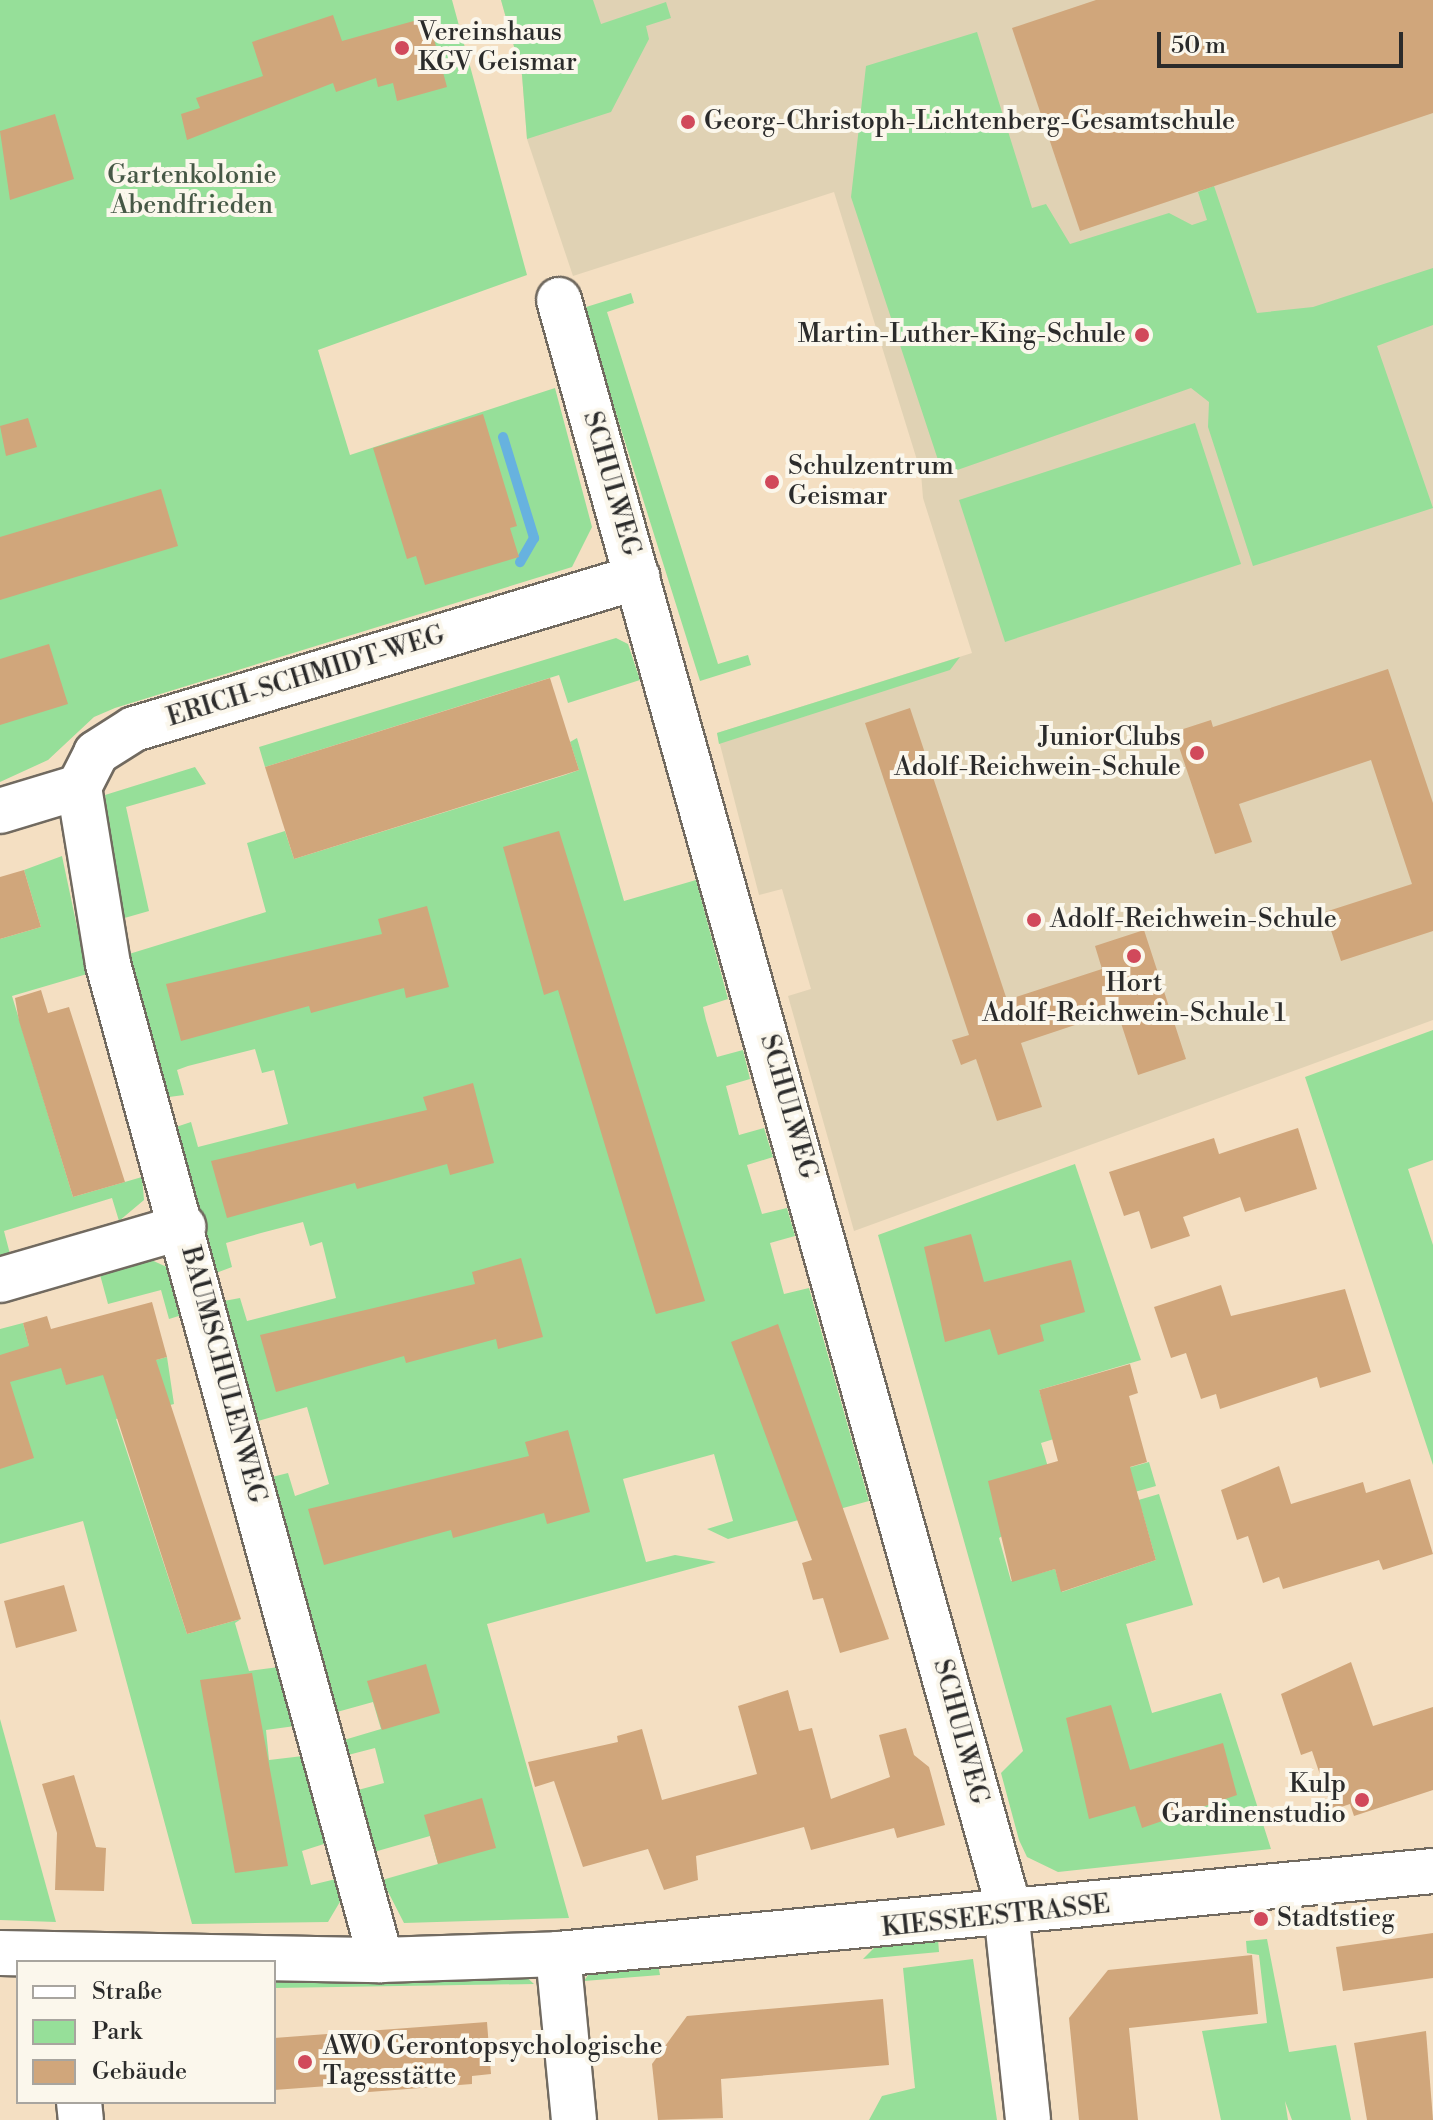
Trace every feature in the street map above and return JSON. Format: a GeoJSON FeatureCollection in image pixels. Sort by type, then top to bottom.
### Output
{"type":"FeatureCollection","features":[{"type":"Feature","properties":{"kind":"street","name":"SCHULWEG"},"geometry":{"type":"LineString","coordinates":[[559,300],[1007,1917],[1028,2120]]}},
{"type":"Feature","properties":{"kind":"street","name":"ERICH-SCHMIDT-WEG"},"geometry":{"type":"LineString","coordinates":[[79,787],[96,753],[134,729],[638,577]]}},
{"type":"Feature","properties":{"kind":"street"},"geometry":{"type":"LineString","coordinates":[[0,811],[79,787]]}},
{"type":"Feature","properties":{"kind":"street","name":"BAUMSCHULENWEG"},"geometry":{"type":"LineString","coordinates":[[79,787],[108,964],[183,1227],[381,1960]]}},
{"type":"Feature","properties":{"kind":"street"},"geometry":{"type":"LineString","coordinates":[[0,1280],[183,1227]]}},
{"type":"Feature","properties":{"kind":"street","name":"KIESSEESTRASSE"},"geometry":{"type":"LineString","coordinates":[[0,1953],[66,1958],[381,1960],[558,1954],[1007,1917],[1433,1871]]}},
{"type":"Feature","properties":{"kind":"street"},"geometry":{"type":"LineString","coordinates":[[558,1954],[574,2120]]}},
{"type":"Feature","properties":{"kind":"shaded area"},"geometry":{"type":"Polygon","coordinates":[[[501,0],[1433,0],[1433,1020],[854,1231],[788,996],[811,989],[782,889],[759,895],[717,733],[972,653],[923,498],[921,473],[834,192],[573,276],[527,139],[522,75],[501,0]]]}},
{"type":"Feature","properties":{"kind":"green space","name":"Gartenkolonie Abendfrieden"},"geometry":{"type":"Polygon","coordinates":[[[0,0],[452,0],[527,275],[318,350],[350,455],[555,388],[592,527],[572,567],[115,708],[94,717],[48,760],[0,782],[0,0]]]}},
{"type":"Feature","properties":{"kind":"green space"},"geometry":{"type":"Polygon","coordinates":[[[501,0],[593,0],[601,24],[666,2],[671,18],[646,26],[649,39],[611,112],[527,139],[522,75],[501,0]]]}},
{"type":"Feature","properties":{"kind":"green space"},"geometry":{"type":"Polygon","coordinates":[[[977,32],[1032,208],[1046,204],[1070,244],[1169,213],[1192,225],[1207,220],[1198,192],[1214,186],[1257,313],[1313,307],[1433,268],[1433,325],[1377,346],[1433,508],[1253,566],[1208,427],[1209,402],[1191,388],[943,475],[851,197],[866,66],[977,32]]]}},
{"type":"Feature","properties":{"kind":"green space"},"geometry":{"type":"Polygon","coordinates":[[[631,293],[634,303],[607,312],[718,664],[748,655],[751,665],[700,681],[583,308],[631,293]]]}},
{"type":"Feature","properties":{"kind":"green space"},"geometry":{"type":"Polygon","coordinates":[[[1195,423],[1241,564],[1005,642],[959,500],[1195,423]]]}},
{"type":"Feature","properties":{"kind":"green space"},"geometry":{"type":"Polygon","coordinates":[[[616,638],[628,644],[640,680],[568,703],[559,675],[265,767],[259,747],[616,638]]]}},
{"type":"Feature","properties":{"kind":"green space"},"geometry":{"type":"Polygon","coordinates":[[[960,657],[950,670],[719,744],[717,733],[960,657]]]}},
{"type":"Feature","properties":{"kind":"green space"},"geometry":{"type":"Polygon","coordinates":[[[577,738],[624,901],[696,880],[728,999],[703,1007],[706,1020],[717,1057],[743,1050],[750,1079],[726,1086],[739,1135],[764,1128],[773,1157],[747,1165],[762,1214],[787,1208],[795,1236],[770,1243],[784,1294],[809,1288],[869,1501],[728,1539],[707,1529],[733,1521],[714,1454],[623,1479],[646,1562],[675,1555],[716,1562],[487,1624],[569,1918],[404,1923],[382,1880],[438,1864],[430,1836],[374,1852],[358,1790],[384,1783],[375,1748],[348,1755],[344,1740],[381,1729],[373,1702],[337,1712],[272,1477],[288,1473],[295,1496],[329,1484],[307,1407],[258,1421],[224,1301],[240,1298],[247,1321],[336,1298],[322,1242],[310,1246],[303,1222],[226,1243],[232,1267],[216,1273],[176,1127],[191,1122],[198,1147],[288,1124],[274,1070],[262,1073],[255,1049],[188,1066],[177,1070],[184,1095],[169,1097],[129,954],[266,912],[247,843],[285,831],[294,859],[565,775],[579,770],[570,742],[577,738]]]}},
{"type":"Feature","properties":{"kind":"green space"},"geometry":{"type":"Polygon","coordinates":[[[195,767],[206,784],[126,807],[149,911],[121,919],[105,795],[195,767]]]}},
{"type":"Feature","properties":{"kind":"green space"},"geometry":{"type":"Polygon","coordinates":[[[62,856],[87,974],[12,996],[73,1197],[142,1177],[144,1200],[119,1221],[112,1198],[4,1231],[10,1254],[0,1257],[0,939],[41,927],[24,870],[62,856]]]}},
{"type":"Feature","properties":{"kind":"green space"},"geometry":{"type":"Polygon","coordinates":[[[1433,1030],[1433,1160],[1408,1169],[1433,1245],[1433,1465],[1305,1077],[1433,1030]]]}},
{"type":"Feature","properties":{"kind":"green space"},"geometry":{"type":"Polygon","coordinates":[[[1075,1164],[1141,1360],[1039,1390],[1054,1439],[1041,1443],[1058,1502],[999,1538],[1011,1581],[1055,1569],[1062,1592],[1156,1560],[1142,1511],[1118,1506],[1159,1494],[1193,1605],[1126,1624],[1152,1713],[1221,1693],[1271,1849],[1058,1872],[1027,1857],[1019,1840],[1001,1773],[1023,1751],[878,1235],[1075,1164]]]}},
{"type":"Feature","properties":{"kind":"green space"},"geometry":{"type":"Polygon","coordinates":[[[147,1258],[169,1268],[182,1315],[169,1319],[161,1290],[108,1304],[99,1271],[147,1258]]]}},
{"type":"Feature","properties":{"kind":"green space"},"geometry":{"type":"Polygon","coordinates":[[[23,1323],[31,1353],[56,1347],[66,1384],[167,1357],[174,1404],[116,1419],[187,1634],[241,1619],[235,1623],[249,1671],[279,1667],[295,1726],[266,1730],[269,1760],[303,1756],[327,1843],[302,1851],[311,1885],[336,1879],[341,1900],[328,1922],[192,1924],[83,1521],[0,1544],[0,1329],[23,1323]]]}},
{"type":"Feature","properties":{"kind":"green space"},"geometry":{"type":"Polygon","coordinates":[[[1149,1462],[1156,1486],[1074,1509],[1067,1485],[1149,1462]]]}},
{"type":"Feature","properties":{"kind":"green space"},"geometry":{"type":"Polygon","coordinates":[[[0,1719],[56,1922],[0,1920],[0,1719]]]}},
{"type":"Feature","properties":{"kind":"green space"},"geometry":{"type":"Polygon","coordinates":[[[938,1939],[939,1952],[863,1959],[876,1946],[938,1939]]]}},
{"type":"Feature","properties":{"kind":"green space"},"geometry":{"type":"Polygon","coordinates":[[[1267,1939],[1289,2052],[1336,2045],[1351,2120],[1292,2120],[1285,2101],[1288,2120],[1221,2120],[1202,2031],[1267,2023],[1259,1955],[1247,1953],[1246,1941],[1267,1939]]]}},
{"type":"Feature","properties":{"kind":"green space"},"geometry":{"type":"Polygon","coordinates":[[[973,1959],[997,2120],[869,2120],[882,2096],[915,2088],[903,1968],[973,1959]]]}},
{"type":"Feature","properties":{"kind":"green space"},"geometry":{"type":"Polygon","coordinates":[[[658,1964],[660,1975],[584,1981],[590,1972],[658,1964]]]}},
{"type":"Feature","properties":{"kind":"green space"},"geometry":{"type":"Polygon","coordinates":[[[523,1974],[534,1984],[276,1988],[276,1976],[523,1974]]]}},
{"type":"Feature","properties":{"kind":"building"},"geometry":{"type":"Polygon","coordinates":[[[1096,0],[1433,0],[1433,113],[1080,231],[1012,28],[1096,0]]]}},
{"type":"Feature","properties":{"kind":"building"},"geometry":{"type":"Polygon","coordinates":[[[333,15],[342,41],[428,17],[447,87],[397,101],[393,83],[378,87],[376,78],[336,92],[333,83],[187,140],[181,114],[200,108],[196,98],[263,76],[252,42],[333,15]]]}},
{"type":"Feature","properties":{"kind":"building"},"geometry":{"type":"Polygon","coordinates":[[[55,114],[74,179],[10,200],[0,131],[55,114]]]}},
{"type":"Feature","properties":{"kind":"building"},"geometry":{"type":"Polygon","coordinates":[[[483,414],[517,526],[510,528],[519,557],[425,585],[416,556],[407,559],[373,448],[483,414]]]}},
{"type":"Feature","properties":{"kind":"building"},"geometry":{"type":"Polygon","coordinates":[[[28,418],[37,447],[6,456],[0,426],[28,418]]]}},
{"type":"Feature","properties":{"kind":"building"},"geometry":{"type":"Polygon","coordinates":[[[161,489],[178,546],[0,600],[0,537],[161,489]]]}},
{"type":"Feature","properties":{"kind":"building"},"geometry":{"type":"Polygon","coordinates":[[[49,644],[68,704],[0,725],[0,659],[49,644]]]}},
{"type":"Feature","properties":{"kind":"building"},"geometry":{"type":"Polygon","coordinates":[[[1388,669],[1433,803],[1433,931],[1341,961],[1325,912],[1412,884],[1371,760],[1239,804],[1252,842],[1215,854],[1174,732],[1211,720],[1213,727],[1388,669]]]}},
{"type":"Feature","properties":{"kind":"building"},"geometry":{"type":"Polygon","coordinates":[[[550,678],[579,770],[294,859],[265,767],[550,678]]]}},
{"type":"Feature","properties":{"kind":"building"},"geometry":{"type":"Polygon","coordinates":[[[910,708],[1007,1000],[1102,969],[1095,946],[1144,930],[1186,1059],[1138,1075],[1117,1011],[1021,1043],[1042,1107],[997,1121],[976,1059],[961,1065],[952,1040],[969,1035],[865,723],[910,708]]]}},
{"type":"Feature","properties":{"kind":"building"},"geometry":{"type":"Polygon","coordinates":[[[559,831],[705,1301],[656,1314],[558,990],[544,995],[503,847],[559,831]]]}},
{"type":"Feature","properties":{"kind":"building"},"geometry":{"type":"Polygon","coordinates":[[[24,870],[41,927],[0,939],[0,877],[24,870]]]}},
{"type":"Feature","properties":{"kind":"building"},"geometry":{"type":"Polygon","coordinates":[[[427,906],[449,987],[406,998],[404,988],[311,1013],[309,1006],[181,1041],[166,984],[382,934],[378,919],[427,906]]]}},
{"type":"Feature","properties":{"kind":"building"},"geometry":{"type":"Polygon","coordinates":[[[41,990],[48,1013],[69,1007],[125,1182],[73,1197],[19,1021],[15,998],[41,990]]]}},
{"type":"Feature","properties":{"kind":"building"},"geometry":{"type":"Polygon","coordinates":[[[473,1083],[494,1163],[450,1175],[447,1164],[357,1189],[355,1183],[227,1218],[211,1161],[427,1110],[423,1097],[473,1083]]]}},
{"type":"Feature","properties":{"kind":"building"},"geometry":{"type":"Polygon","coordinates":[[[1298,1128],[1317,1189],[1245,1212],[1240,1197],[1183,1217],[1190,1236],[1151,1249],[1139,1211],[1124,1216],[1109,1172],[1214,1138],[1219,1154],[1298,1128]]]}},
{"type":"Feature","properties":{"kind":"building"},"geometry":{"type":"Polygon","coordinates":[[[971,1234],[984,1282],[1071,1260],[1085,1312],[1040,1325],[1044,1341],[998,1355],[990,1329],[945,1342],[924,1247],[971,1234]]]}},
{"type":"Feature","properties":{"kind":"building"},"geometry":{"type":"Polygon","coordinates":[[[521,1258],[543,1337],[498,1349],[496,1339],[406,1363],[404,1356],[276,1392],[260,1335],[475,1284],[472,1272],[521,1258]]]}},
{"type":"Feature","properties":{"kind":"building"},"geometry":{"type":"Polygon","coordinates":[[[1221,1285],[1231,1316],[1345,1289],[1371,1372],[1320,1388],[1317,1377],[1220,1409],[1216,1394],[1201,1399],[1186,1353],[1171,1358],[1154,1307],[1221,1285]]]}},
{"type":"Feature","properties":{"kind":"building"},"geometry":{"type":"Polygon","coordinates":[[[152,1302],[167,1357],[156,1360],[241,1619],[187,1634],[103,1375],[66,1385],[61,1368],[10,1382],[34,1458],[0,1469],[0,1355],[29,1346],[23,1323],[47,1316],[51,1329],[152,1302]]]}},
{"type":"Feature","properties":{"kind":"building"},"geometry":{"type":"Polygon","coordinates":[[[778,1324],[889,1639],[840,1653],[823,1598],[813,1600],[802,1563],[812,1560],[731,1342],[778,1324]]]}},
{"type":"Feature","properties":{"kind":"building"},"geometry":{"type":"Polygon","coordinates":[[[1130,1364],[1138,1393],[1129,1396],[1147,1462],[1130,1467],[1156,1560],[1061,1592],[1055,1569],[1012,1582],[988,1481],[1058,1461],[1039,1390],[1130,1364]]]}},
{"type":"Feature","properties":{"kind":"building"},"geometry":{"type":"Polygon","coordinates":[[[568,1430],[590,1512],[547,1524],[544,1513],[453,1538],[451,1530],[324,1565],[308,1509],[529,1456],[525,1442],[568,1430]]]}},
{"type":"Feature","properties":{"kind":"building"},"geometry":{"type":"Polygon","coordinates":[[[1279,1466],[1291,1504],[1363,1482],[1366,1493],[1410,1479],[1433,1554],[1383,1570],[1379,1560],[1283,1589],[1279,1577],[1263,1583],[1248,1536],[1237,1540],[1221,1490],[1279,1466]]]}},
{"type":"Feature","properties":{"kind":"building"},"geometry":{"type":"Polygon","coordinates":[[[64,1585],[77,1631],[16,1648],[4,1601],[64,1585]]]}},
{"type":"Feature","properties":{"kind":"building"},"geometry":{"type":"Polygon","coordinates":[[[1351,1662],[1373,1726],[1433,1707],[1433,1790],[1354,1816],[1350,1804],[1332,1810],[1312,1751],[1301,1755],[1281,1694],[1351,1662]]]}},
{"type":"Feature","properties":{"kind":"building"},"geometry":{"type":"Polygon","coordinates":[[[426,1664],[440,1713],[382,1730],[367,1681],[426,1664]]]}},
{"type":"Feature","properties":{"kind":"building"},"geometry":{"type":"Polygon","coordinates":[[[252,1673],[288,1866],[235,1873],[200,1680],[252,1673]]]}},
{"type":"Feature","properties":{"kind":"building"},"geometry":{"type":"Polygon","coordinates":[[[788,1690],[799,1731],[812,1728],[831,1799],[890,1777],[879,1735],[906,1728],[914,1755],[929,1767],[945,1825],[897,1838],[894,1828],[811,1850],[804,1827],[696,1856],[698,1880],[664,1890],[648,1849],[583,1867],[554,1781],[535,1787],[528,1762],[618,1742],[617,1736],[642,1729],[662,1800],[757,1774],[738,1706],[788,1690]]]}},
{"type":"Feature","properties":{"kind":"building"},"geometry":{"type":"Polygon","coordinates":[[[1111,1705],[1130,1770],[1223,1743],[1237,1795],[1142,1828],[1135,1806],[1089,1819],[1066,1718],[1111,1705]]]}},
{"type":"Feature","properties":{"kind":"building"},"geometry":{"type":"Polygon","coordinates":[[[74,1775],[96,1847],[106,1848],[104,1891],[55,1890],[57,1833],[42,1784],[74,1775]]]}},
{"type":"Feature","properties":{"kind":"building"},"geometry":{"type":"Polygon","coordinates":[[[482,1798],[496,1848],[438,1864],[424,1815],[482,1798]]]}},
{"type":"Feature","properties":{"kind":"building"},"geometry":{"type":"Polygon","coordinates":[[[1433,1933],[1433,1978],[1343,1991],[1336,1947],[1433,1933]]]}},
{"type":"Feature","properties":{"kind":"building"},"geometry":{"type":"Polygon","coordinates":[[[1252,1955],[1258,2014],[1129,2028],[1138,2120],[1079,2120],[1069,2018],[1108,1970],[1252,1955]]]}},
{"type":"Feature","properties":{"kind":"building"},"geometry":{"type":"Polygon","coordinates":[[[883,1999],[889,2065],[721,2079],[723,2118],[658,2120],[652,2064],[687,2016],[883,1999]]]}},
{"type":"Feature","properties":{"kind":"building"},"geometry":{"type":"Polygon","coordinates":[[[487,2022],[491,2074],[472,2076],[472,2084],[356,2093],[355,2084],[276,2090],[276,2038],[487,2022]]]}},
{"type":"Feature","properties":{"kind":"building"},"geometry":{"type":"Polygon","coordinates":[[[1426,2031],[1433,2120],[1367,2120],[1354,2043],[1426,2031]]]}},
{"type":"Feature","properties":{"kind":"waterway"},"geometry":{"type":"LineString","coordinates":[[503,437],[534,538],[520,562]]}},
{"type":"Feature","properties":{"kind":"place","name":"Vereinshaus KGV Geismar"},"geometry":{"type":"Point","coordinates":[402,48]}},
{"type":"Feature","properties":{"kind":"place","name":"Georg-Christoph-Lichtenberg-Gesamtschule"},"geometry":{"type":"Point","coordinates":[688,122]}},
{"type":"Feature","properties":{"kind":"place","name":"Martin-Luther-King-Schule"},"geometry":{"type":"Point","coordinates":[1142,335]}},
{"type":"Feature","properties":{"kind":"place","name":"Schulzentrum Geismar"},"geometry":{"type":"Point","coordinates":[772,482]}},
{"type":"Feature","properties":{"kind":"place","name":"JuniorClubs Adolf-Reichwein-Schule"},"geometry":{"type":"Point","coordinates":[1197,753]}},
{"type":"Feature","properties":{"kind":"place","name":"Adolf-Reichwein-Schule"},"geometry":{"type":"Point","coordinates":[1034,920]}},
{"type":"Feature","properties":{"kind":"place","name":"Hort Adolf-Reichwein-Schule 1"},"geometry":{"type":"Point","coordinates":[1134,956]}},
{"type":"Feature","properties":{"kind":"place","name":"Kulp Gardinenstudio"},"geometry":{"type":"Point","coordinates":[1362,1800]}},
{"type":"Feature","properties":{"kind":"place","name":"Stadtstieg"},"geometry":{"type":"Point","coordinates":[1261,1919]}},
{"type":"Feature","properties":{"kind":"place","name":"AWO Gerontopsychologische Tagesstätte"},"geometry":{"type":"Point","coordinates":[305,2062]}}]}
